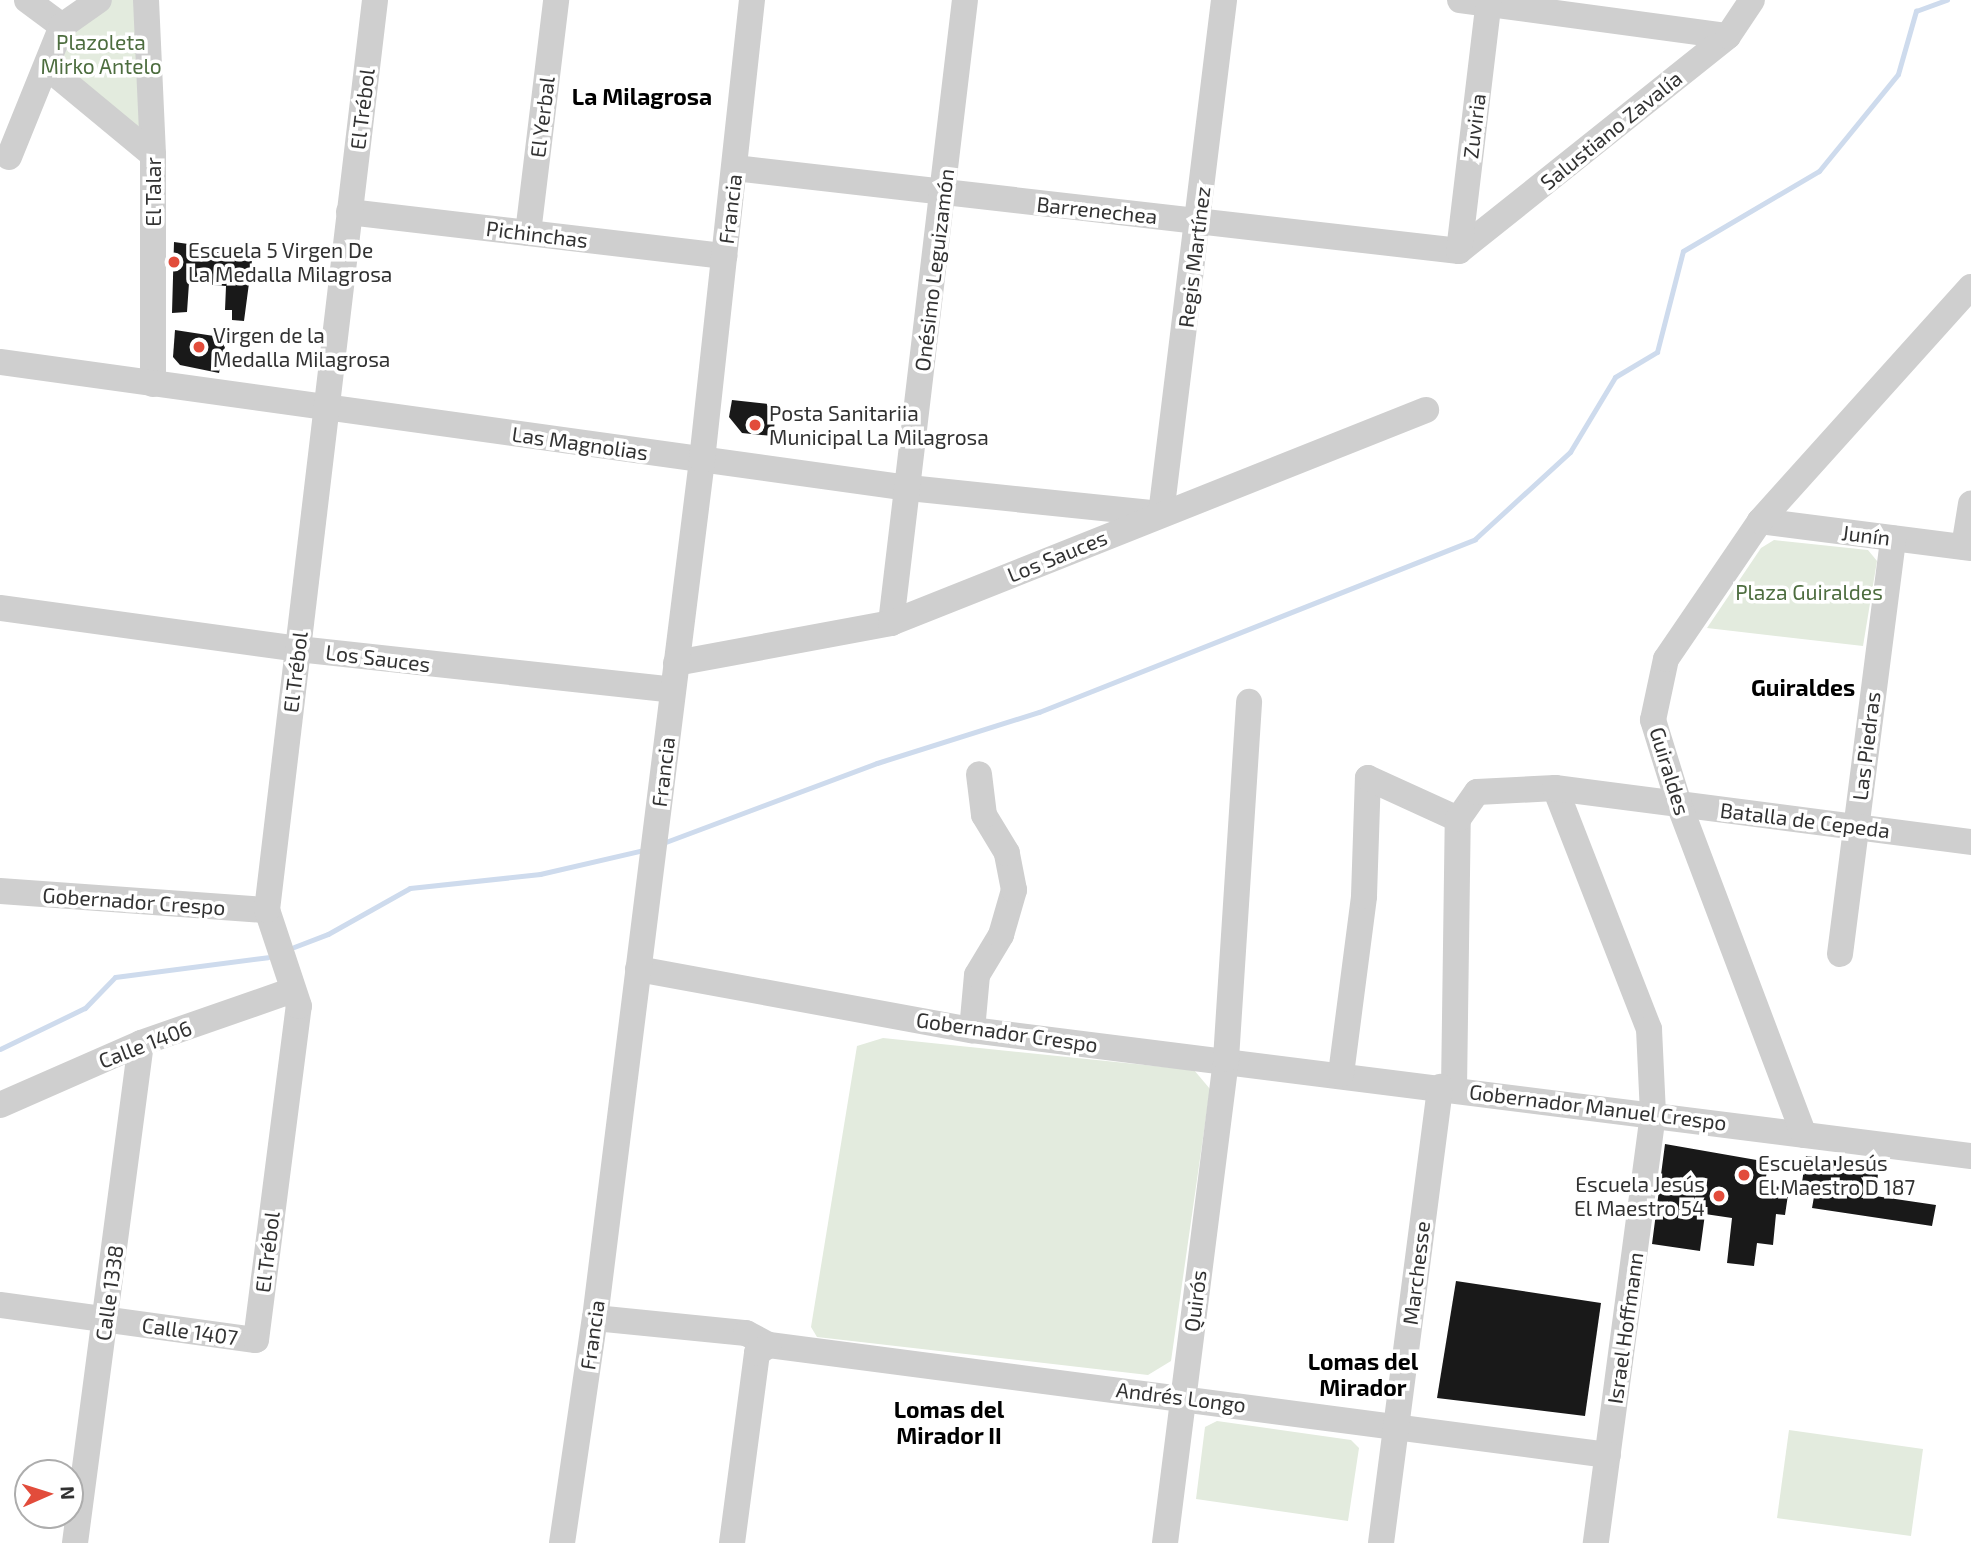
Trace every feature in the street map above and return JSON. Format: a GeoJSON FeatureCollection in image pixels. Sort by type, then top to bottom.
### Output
{"type":"FeatureCollection","features":[{"type":"Feature","properties":{"kind":"street"},"geometry":{"type":"LineString","coordinates":[[27,0],[62,26]]}},
{"type":"Feature","properties":{"kind":"street"},"geometry":{"type":"LineString","coordinates":[[9,157],[48,68],[62,26],[99,0]]}},
{"type":"Feature","properties":{"kind":"street","name":"El Talar"},"geometry":{"type":"LineString","coordinates":[[146,0],[153,155],[153,384]]}},
{"type":"Feature","properties":{"kind":"street","name":"El Trébol"},"geometry":{"type":"LineString","coordinates":[[256,1340],[299,1006],[267,911],[375,0]]}},
{"type":"Feature","properties":{"kind":"street","name":"El Yerbal"},"geometry":{"type":"LineString","coordinates":[[528,233],[556,0]]}},
{"type":"Feature","properties":{"kind":"street","name":"Francia"},"geometry":{"type":"LineString","coordinates":[[562,1543],[595,1318],[702,460],[752,0]]}},
{"type":"Feature","properties":{"kind":"street","name":"Onésimo Leguizamón"},"geometry":{"type":"LineString","coordinates":[[891,623],[965,0]]}},
{"type":"Feature","properties":{"kind":"street","name":"Regis Martínez"},"geometry":{"type":"LineString","coordinates":[[1161,514],[1224,0]]}},
{"type":"Feature","properties":{"kind":"street"},"geometry":{"type":"LineString","coordinates":[[1460,0],[1728,36]]}},
{"type":"Feature","properties":{"kind":"street","name":"Salustiano Zavalía"},"geometry":{"type":"LineString","coordinates":[[1459,251],[1728,36],[1752,0]]}},
{"type":"Feature","properties":{"kind":"street","name":"Zuviria"},"geometry":{"type":"LineString","coordinates":[[1459,251],[1489,2]]}},
{"type":"Feature","properties":{"kind":"street"},"geometry":{"type":"LineString","coordinates":[[48,68],[153,155]]}},
{"type":"Feature","properties":{"kind":"street","name":"Barrenechea"},"geometry":{"type":"LineString","coordinates":[[735,168],[1459,251]]}},
{"type":"Feature","properties":{"kind":"street","name":"Pichinchas"},"geometry":{"type":"LineString","coordinates":[[349,212],[724,256]]}},
{"type":"Feature","properties":{"kind":"street","name":"Guiraldes"},"geometry":{"type":"LineString","coordinates":[[1804,1135],[1679,804],[1653,720],[1666,659],[1760,521],[1971,287]]}},
{"type":"Feature","properties":{"kind":"street","name":"Las Magnolias"},"geometry":{"type":"LineString","coordinates":[[0,362],[909,488],[1161,514]]}},
{"type":"Feature","properties":{"kind":"street","name":"Los Sauces"},"geometry":{"type":"LineString","coordinates":[[676,663],[891,623],[1426,410]]}},
{"type":"Feature","properties":{"kind":"street"},"geometry":{"type":"LineString","coordinates":[[1967,548],[1971,504]]}},
{"type":"Feature","properties":{"kind":"street","name":"Junín"},"geometry":{"type":"LineString","coordinates":[[1760,521],[1967,548]]}},
{"type":"Feature","properties":{"kind":"street","name":"Las Piedras"},"geometry":{"type":"LineString","coordinates":[[1840,954],[1893,538]]}},
{"type":"Feature","properties":{"kind":"street","name":"Los Sauces"},"geometry":{"type":"LineString","coordinates":[[0,608],[298,649],[673,690]]}},
{"type":"Feature","properties":{"kind":"street","name":"Quirós"},"geometry":{"type":"LineString","coordinates":[[1165,1543],[1226,1059],[1249,702]]}},
{"type":"Feature","properties":{"kind":"street"},"geometry":{"type":"LineString","coordinates":[[972,1030],[977,975],[1000,935],[1014,890],[1007,853],[984,815],[979,774]]}},
{"type":"Feature","properties":{"kind":"street"},"geometry":{"type":"LineString","coordinates":[[1341,1074],[1364,896],[1368,778],[1458,819]]}},
{"type":"Feature","properties":{"kind":"street","name":"Batalla de Cepeda"},"geometry":{"type":"LineString","coordinates":[[1458,819],[1478,792],[1555,788],[1971,842]]}},
{"type":"Feature","properties":{"kind":"street","name":"Israel Hoffmann"},"geometry":{"type":"LineString","coordinates":[[1555,788],[1649,1029],[1653,1114],[1596,1543]]}},
{"type":"Feature","properties":{"kind":"street","name":"Marchesse"},"geometry":{"type":"LineString","coordinates":[[1381,1543],[1447,1088],[1458,819]]}},
{"type":"Feature","properties":{"kind":"street","name":"Gobernador Crespo"},"geometry":{"type":"LineString","coordinates":[[0,891],[267,911]]}},
{"type":"Feature","properties":{"kind":"street","name":"Gobernador Crespo"},"geometry":{"type":"LineString","coordinates":[[638,969],[972,1030],[1226,1059]]}},
{"type":"Feature","properties":{"kind":"street","name":"Calle 1406"},"geometry":{"type":"LineString","coordinates":[[0,1105],[142,1043],[293,990]]}},
{"type":"Feature","properties":{"kind":"street","name":"Calle 1338"},"geometry":{"type":"LineString","coordinates":[[75,1543],[142,1043]]}},
{"type":"Feature","properties":{"kind":"street","name":"Gobernador Manuel Crespo"},"geometry":{"type":"LineString","coordinates":[[1226,1059],[1971,1156]]}},
{"type":"Feature","properties":{"kind":"street","name":"Calle 1407"},"geometry":{"type":"LineString","coordinates":[[0,1305],[256,1340]]}},
{"type":"Feature","properties":{"kind":"street","name":"Andrés Longo"},"geometry":{"type":"LineString","coordinates":[[595,1318],[746,1334],[763,1349],[1184,1397],[1608,1455]]}},
{"type":"Feature","properties":{"kind":"street"},"geometry":{"type":"LineString","coordinates":[[732,1543],[763,1349]]}},
{"type":"Feature","properties":{"kind":"green space","name":"Plazoleta Mirko Antelo"},"geometry":{"type":"Polygon","coordinates":[[[99,0],[146,0],[153,155],[48,68],[62,26],[99,0]]]}},
{"type":"Feature","properties":{"kind":"green space","name":"Plaza Guiraldes"},"geometry":{"type":"Polygon","coordinates":[[[1774,540],[1868,550],[1877,561],[1863,646],[1707,628],[1761,548],[1774,540]]]}},
{"type":"Feature","properties":{"kind":"green space"},"geometry":{"type":"Polygon","coordinates":[[[883,1038],[1194,1070],[1210,1089],[1171,1361],[1148,1375],[817,1337],[811,1327],[857,1046],[883,1038]]]}},
{"type":"Feature","properties":{"kind":"green space"},"geometry":{"type":"Polygon","coordinates":[[[1217,1421],[1351,1440],[1359,1448],[1348,1521],[1196,1499],[1205,1427],[1217,1421]]]}},
{"type":"Feature","properties":{"kind":"green space"},"geometry":{"type":"Polygon","coordinates":[[[1789,1430],[1923,1449],[1911,1536],[1777,1518],[1789,1430]]]}},
{"type":"Feature","properties":{"kind":"building"},"geometry":{"type":"Polygon","coordinates":[[[174,242],[253,253],[244,321],[232,320],[232,310],[225,310],[226,286],[189,283],[187,312],[172,313],[174,242]]]}},
{"type":"Feature","properties":{"kind":"building","name":"Virgen de la Medalla Milagrosa"},"geometry":{"type":"Polygon","coordinates":[[[175,330],[227,338],[219,373],[180,365],[173,357],[175,330]]]}},
{"type":"Feature","properties":{"kind":"building","name":"Posta Sanitariia Municipal La Milagrosa"},"geometry":{"type":"Polygon","coordinates":[[[732,400],[777,405],[773,436],[742,433],[729,417],[732,400]]]}},
{"type":"Feature","properties":{"kind":"building"},"geometry":{"type":"Polygon","coordinates":[[[1665,1144],[1768,1162],[1765,1185],[1789,1188],[1785,1215],[1776,1214],[1773,1245],[1757,1243],[1754,1266],[1727,1263],[1732,1218],[1705,1214],[1700,1251],[1652,1244],[1665,1144]]]}},
{"type":"Feature","properties":{"kind":"building"},"geometry":{"type":"Polygon","coordinates":[[[1806,1156],[1879,1167],[1875,1196],[1936,1205],[1932,1226],[1812,1208],[1815,1191],[1801,1189],[1806,1156]]]}},
{"type":"Feature","properties":{"kind":"building"},"geometry":{"type":"Polygon","coordinates":[[[1456,1281],[1601,1303],[1585,1416],[1437,1398],[1456,1281]]]}},
{"type":"Feature","properties":{"kind":"waterway"},"geometry":{"type":"LineString","coordinates":[[663,843],[877,763],[1039,712],[1475,539],[1570,452],[1615,377],[1657,352],[1683,251],[1819,171],[1898,74],[1916,11],[1947,0]]}},
{"type":"Feature","properties":{"kind":"waterway"},"geometry":{"type":"LineString","coordinates":[[294,947],[328,934],[410,888],[540,874],[644,850]]}},
{"type":"Feature","properties":{"kind":"waterway"},"geometry":{"type":"LineString","coordinates":[[0,1049],[85,1008],[115,977],[268,957]]}},
{"type":"Feature","properties":{"kind":"place","name":"Escuela 5 Virgen De La Medalla Milagrosa"},"geometry":{"type":"Point","coordinates":[174,262]}},
{"type":"Feature","properties":{"kind":"place","name":"Virgen de la Medalla Milagrosa"},"geometry":{"type":"Point","coordinates":[199,347]}},
{"type":"Feature","properties":{"kind":"place","name":"Posta Sanitariia Municipal La Milagrosa"},"geometry":{"type":"Point","coordinates":[755,425]}},
{"type":"Feature","properties":{"kind":"place","name":"Escuela Jesús El Maestro D 187"},"geometry":{"type":"Point","coordinates":[1744,1175]}},
{"type":"Feature","properties":{"kind":"place","name":"Escuela Jesús El Maestro 54"},"geometry":{"type":"Point","coordinates":[1719,1196]}},
{"type":"Feature","properties":{"kind":"district","name":"La Milagrosa"},"geometry":{"type":"Point","coordinates":[642,96]}},
{"type":"Feature","properties":{"kind":"district","name":"Guiraldes"},"geometry":{"type":"Point","coordinates":[1803,687]}},
{"type":"Feature","properties":{"kind":"district","name":"Lomas del Mirador"},"geometry":{"type":"Point","coordinates":[1363,1374]}},
{"type":"Feature","properties":{"kind":"district","name":"Lomas del Mirador II"},"geometry":{"type":"Point","coordinates":[949,1422]}}]}
